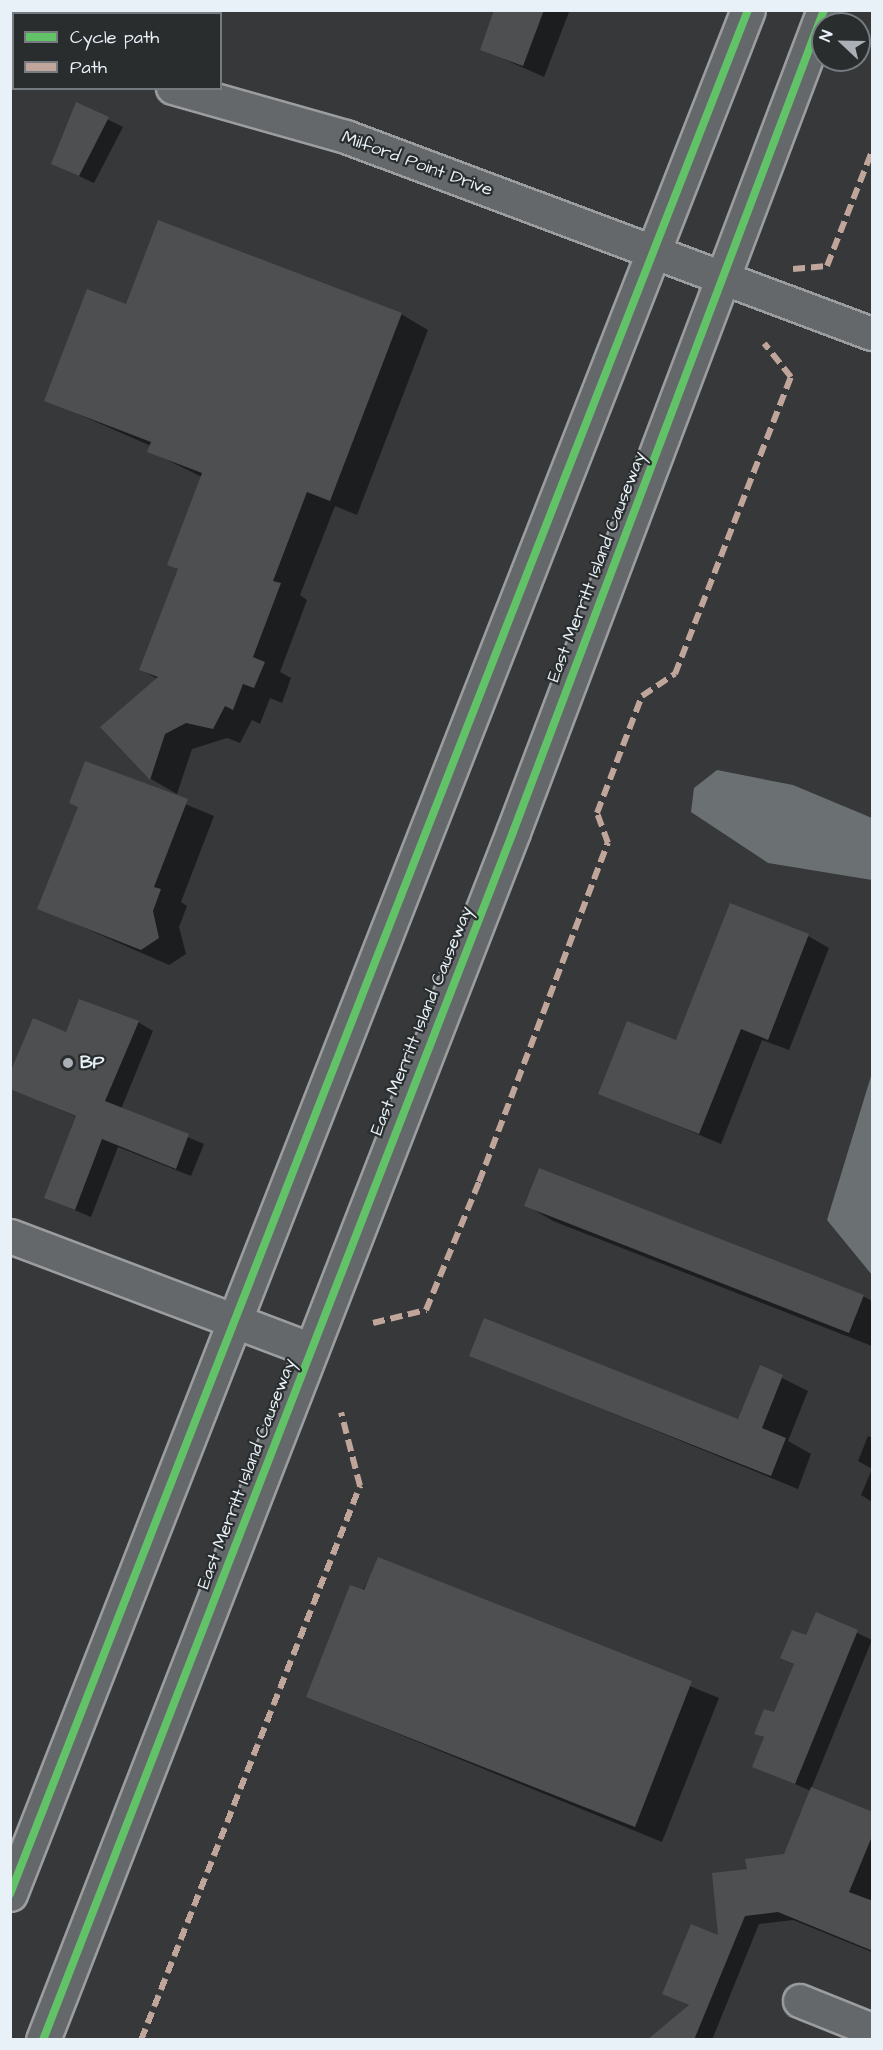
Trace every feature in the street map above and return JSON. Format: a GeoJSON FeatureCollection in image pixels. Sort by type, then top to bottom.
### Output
{"type":"FeatureCollection","features":[{"type":"Feature","properties":{"kind":"main road"},"geometry":{"type":"LineString","coordinates":[[10,1894],[233,1320],[657,253],[748,10]]}},
{"type":"Feature","properties":{"kind":"main road","name":"East Merritt Island Causeway"},"geometry":{"type":"LineString","coordinates":[[43,2040],[513,832],[721,277],[824,10]]}},
{"type":"Feature","properties":{"kind":"main road"},"geometry":{"type":"LineString","coordinates":[[10,1236],[311,1350]]}},
{"type":"Feature","properties":{"kind":"street","name":"Milford Point Drive"},"geometry":{"type":"LineString","coordinates":[[180,90],[346,137],[873,334]]}},
{"type":"Feature","properties":{"kind":"street"},"geometry":{"type":"LineString","coordinates":[[800,2001],[873,2030]]}},
{"type":"Feature","properties":{"kind":"shaded area"},"geometry":{"type":"Polygon","coordinates":[[[717,770],[793,785],[872,818],[872,880],[768,863],[691,812],[694,788],[717,770]]]}},
{"type":"Feature","properties":{"kind":"shaded area"},"geometry":{"type":"Polygon","coordinates":[[[872,1073],[872,1275],[827,1220],[872,1073]]]}},
{"type":"Feature","properties":{"kind":"building"},"geometry":{"type":"Polygon","coordinates":[[[494,10],[544,10],[523,66],[480,50],[494,10]]]}},
{"type":"Feature","properties":{"kind":"building"},"geometry":{"type":"Polygon","coordinates":[[[76,102],[109,117],[79,176],[51,164],[76,102]]]}},
{"type":"Feature","properties":{"kind":"building"},"geometry":{"type":"Polygon","coordinates":[[[158,220],[402,313],[330,501],[307,492],[273,581],[281,583],[253,657],[265,662],[254,688],[243,684],[233,710],[225,706],[213,729],[186,723],[165,734],[150,780],[100,727],[158,677],[139,670],[178,569],[167,565],[202,473],[147,452],[151,442],[44,401],[87,289],[126,304],[158,220]]]}},
{"type":"Feature","properties":{"kind":"building"},"geometry":{"type":"Polygon","coordinates":[[[85,761],[188,799],[154,887],[161,889],[153,911],[159,938],[141,950],[37,909],[78,807],[69,803],[85,761]]]}},
{"type":"Feature","properties":{"kind":"building"},"geometry":{"type":"Polygon","coordinates":[[[730,903],[809,934],[768,1040],[741,1029],[699,1134],[598,1094],[627,1021],[676,1040],[730,903]]]}},
{"type":"Feature","properties":{"kind":"building"},"geometry":{"type":"Polygon","coordinates":[[[79,999],[139,1021],[105,1101],[189,1134],[176,1169],[102,1139],[75,1210],[44,1198],[76,1116],[10,1089],[10,1073],[33,1018],[66,1032],[79,999]]]}},
{"type":"Feature","properties":{"kind":"building"},"geometry":{"type":"Polygon","coordinates":[[[539,1168],[864,1295],[849,1333],[524,1206],[539,1168]]]}},
{"type":"Feature","properties":{"kind":"building"},"geometry":{"type":"Polygon","coordinates":[[[484,1318],[738,1419],[760,1365],[783,1375],[762,1428],[786,1438],[771,1476],[469,1356],[484,1318]]]}},
{"type":"Feature","properties":{"kind":"building"},"geometry":{"type":"Polygon","coordinates":[[[378,1557],[692,1681],[635,1827],[306,1697],[350,1585],[364,1590],[378,1557]]]}},
{"type":"Feature","properties":{"kind":"building"},"geometry":{"type":"Polygon","coordinates":[[[816,1612],[858,1630],[795,1784],[752,1767],[764,1737],[754,1734],[764,1709],[774,1712],[794,1664],[780,1658],[792,1630],[806,1635],[816,1612]]]}},
{"type":"Feature","properties":{"kind":"building"},"geometry":{"type":"Polygon","coordinates":[[[811,1787],[873,1812],[873,1834],[849,1892],[873,1901],[873,1951],[778,1912],[745,1916],[694,2040],[647,2040],[689,2005],[662,1994],[691,1924],[718,1935],[712,1873],[747,1869],[745,1859],[784,1854],[811,1787]]]}},
{"type":"Feature","properties":{"kind":"marked path"},"geometry":{"type":"LineString","coordinates":[[793,269],[827,266],[872,151]]}},
{"type":"Feature","properties":{"kind":"marked path"},"geometry":{"type":"LineString","coordinates":[[373,1323],[426,1310],[479,1182],[608,843],[597,813],[642,696],[675,674],[791,377],[764,343]]}},
{"type":"Feature","properties":{"kind":"marked path"},"geometry":{"type":"LineString","coordinates":[[141,2040],[360,1486],[341,1412]]}},
{"type":"Feature","properties":{"kind":"cycle path"},"geometry":{"type":"LineString","coordinates":[[10,1894],[748,10]]}},
{"type":"Feature","properties":{"kind":"cycle path"},"geometry":{"type":"LineString","coordinates":[[43,2040],[513,832],[824,10]]}},
{"type":"Feature","properties":{"kind":"place","name":"BP"},"geometry":{"type":"Point","coordinates":[68,1063]}}]}
